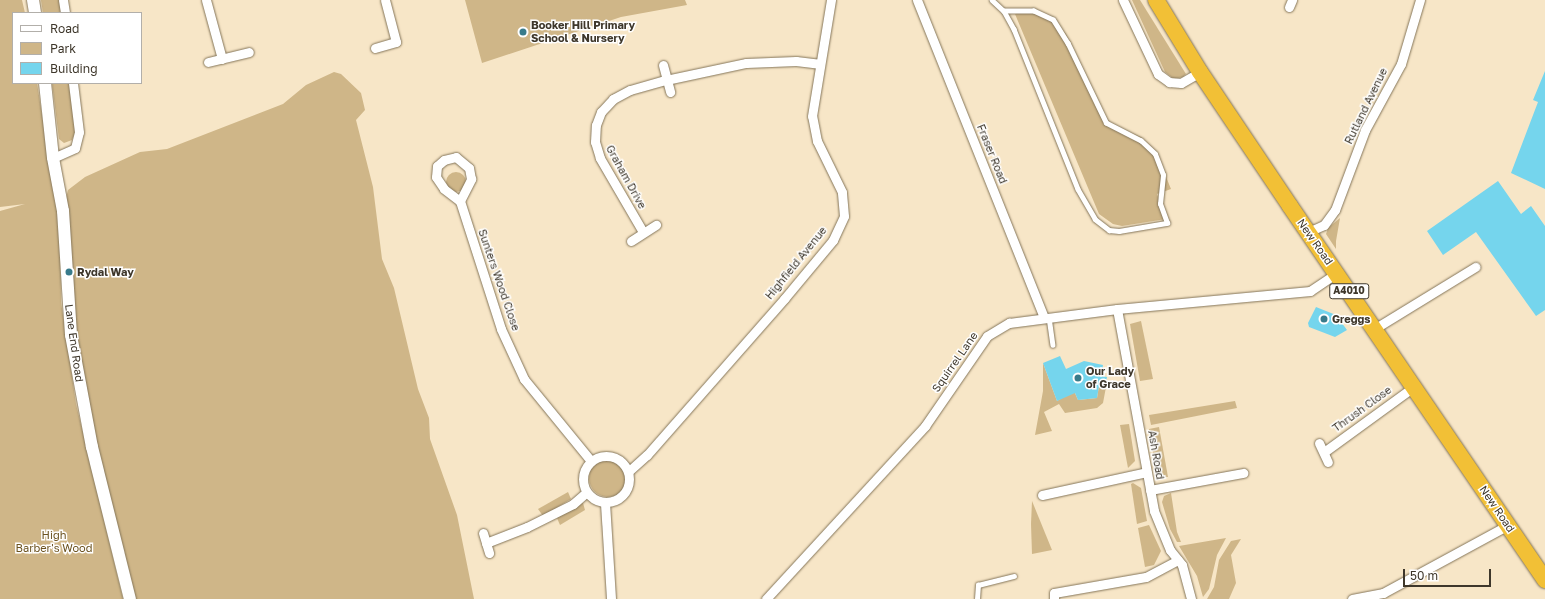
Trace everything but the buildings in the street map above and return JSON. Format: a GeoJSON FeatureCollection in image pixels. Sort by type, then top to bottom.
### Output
{"type":"FeatureCollection","features":[{"type":"Feature","properties":{"kind":"highway","name":"New Road"},"geometry":{"type":"LineString","coordinates":[[1156,0],[1200,72],[1374,329],[1415,386],[1545,580]]}},
{"type":"Feature","properties":{"kind":"street"},"geometry":{"type":"LineString","coordinates":[[33,0],[35,12]]}},
{"type":"Feature","properties":{"kind":"street"},"geometry":{"type":"LineString","coordinates":[[63,0],[65,12]]}},
{"type":"Feature","properties":{"kind":"street"},"geometry":{"type":"LineString","coordinates":[[206,0],[222,59]]}},
{"type":"Feature","properties":{"kind":"street"},"geometry":{"type":"LineString","coordinates":[[375,48],[396,42],[386,0]]}},
{"type":"Feature","properties":{"kind":"street","name":"Highfield Avenue"},"geometry":{"type":"LineString","coordinates":[[629,471],[647,455],[833,240],[844,216],[842,192],[817,141],[812,116],[819,64],[831,0]]}},
{"type":"Feature","properties":{"kind":"street","name":"Fraser Road"},"geometry":{"type":"LineString","coordinates":[[917,0],[1047,317]]}},
{"type":"Feature","properties":{"kind":"street"},"geometry":{"type":"LineString","coordinates":[[1123,0],[1158,74],[1169,82],[1181,83],[1200,72]]}},
{"type":"Feature","properties":{"kind":"street","name":"Rutland Avenue"},"geometry":{"type":"LineString","coordinates":[[1308,232],[1324,225],[1335,210],[1365,130],[1401,64],[1420,0]]}},
{"type":"Feature","properties":{"kind":"street"},"geometry":{"type":"LineString","coordinates":[[208,62],[249,52]]}},
{"type":"Feature","properties":{"kind":"street","name":"Graham Drive"},"geometry":{"type":"LineString","coordinates":[[643,232],[600,158],[594,142],[596,125],[601,112],[613,99],[630,90],[666,80],[746,63],[796,61],[819,64]]}},
{"type":"Feature","properties":{"kind":"street"},"geometry":{"type":"LineString","coordinates":[[663,65],[670,92]]}},
{"type":"Feature","properties":{"kind":"street","name":"Lane End Road"},"geometry":{"type":"LineString","coordinates":[[45,84],[53,158],[63,211],[72,342],[92,447],[130,599]]}},
{"type":"Feature","properties":{"kind":"street"},"geometry":{"type":"LineString","coordinates":[[53,158],[75,148],[79,132],[73,84]]}},
{"type":"Feature","properties":{"kind":"street"},"geometry":{"type":"LineString","coordinates":[[456,157],[469,168],[471,179],[460,201],[444,189],[436,177],[437,166],[444,160],[456,157]]}},
{"type":"Feature","properties":{"kind":"street","name":"Sunters Wood Close"},"geometry":{"type":"LineString","coordinates":[[460,201],[501,329],[524,379],[592,461]]}},
{"type":"Feature","properties":{"kind":"street"},"geometry":{"type":"LineString","coordinates":[[631,241],[656,225]]}},
{"type":"Feature","properties":{"kind":"street"},"geometry":{"type":"LineString","coordinates":[[1374,329],[1476,267]]}},
{"type":"Feature","properties":{"kind":"street","name":"Squirrel Lane"},"geometry":{"type":"LineString","coordinates":[[766,599],[925,426],[987,336],[1009,323],[1117,309],[1310,291],[1336,273]]}},
{"type":"Feature","properties":{"kind":"street","name":"Ash Road"},"geometry":{"type":"LineString","coordinates":[[1117,309],[1154,511],[1170,550],[1178,560],[1188,578],[1191,599]]}},
{"type":"Feature","properties":{"kind":"street","name":"Thrush Close"},"geometry":{"type":"LineString","coordinates":[[1324,452],[1415,386]]}},
{"type":"Feature","properties":{"kind":"street"},"geometry":{"type":"LineString","coordinates":[[1319,443],[1328,462]]}},
{"type":"Feature","properties":{"kind":"street"},"geometry":{"type":"LineString","coordinates":[[608,456],[624,464],[629,471],[630,483],[625,493],[616,501],[605,503],[598,502],[587,492],[583,476],[592,461],[608,456]]}},
{"type":"Feature","properties":{"kind":"street"},"geometry":{"type":"LineString","coordinates":[[1042,495],[1147,472]]}},
{"type":"Feature","properties":{"kind":"street"},"geometry":{"type":"LineString","coordinates":[[1150,490],[1243,473]]}},
{"type":"Feature","properties":{"kind":"street"},"geometry":{"type":"LineString","coordinates":[[486,543],[527,527],[573,504],[587,492]]}},
{"type":"Feature","properties":{"kind":"street"},"geometry":{"type":"LineString","coordinates":[[605,503],[611,599]]}},
{"type":"Feature","properties":{"kind":"street"},"geometry":{"type":"LineString","coordinates":[[1352,599],[1383,593],[1508,525]]}},
{"type":"Feature","properties":{"kind":"street"},"geometry":{"type":"LineString","coordinates":[[483,533],[489,553]]}},
{"type":"Feature","properties":{"kind":"street"},"geometry":{"type":"LineString","coordinates":[[1054,599],[1054,593],[1146,577],[1178,560]]}},
{"type":"Feature","properties":{"kind":"lane"},"geometry":{"type":"LineString","coordinates":[[992,0],[1004,11],[1023,50],[1084,204],[1092,216],[1101,225],[1119,231],[1168,223],[1160,204],[1163,175],[1155,154],[1141,141],[1106,122],[1060,30],[1053,20],[1034,11],[1004,11]]}},
{"type":"Feature","properties":{"kind":"lane"},"geometry":{"type":"LineString","coordinates":[[1047,317],[1054,345]]}},
{"type":"Feature","properties":{"kind":"lane"},"geometry":{"type":"LineString","coordinates":[[977,599],[978,585],[1014,576]]}},
{"type":"Feature","properties":{"kind":"green space","name":"High Barber's Wood"},"geometry":{"type":"Polygon","coordinates":[[[0,0],[22,0],[25,12],[12,12],[12,84],[37,84],[60,230],[61,302],[76,404],[123,599],[0,599],[0,211],[25,204],[0,207],[0,0]]]}},
{"type":"Feature","properties":{"kind":"green space"},"geometry":{"type":"Polygon","coordinates":[[[41,0],[60,0],[61,12],[43,12],[41,0]]]}},
{"type":"Feature","properties":{"kind":"green space","name":"Booker Hill Primary School & Nursery"},"geometry":{"type":"Polygon","coordinates":[[[465,0],[685,0],[687,5],[621,17],[482,63],[465,0]]]}},
{"type":"Feature","properties":{"kind":"green space"},"geometry":{"type":"Polygon","coordinates":[[[1132,0],[1140,0],[1186,74],[1183,77],[1174,79],[1165,72],[1132,0]]]}},
{"type":"Feature","properties":{"kind":"green space"},"geometry":{"type":"Polygon","coordinates":[[[1032,9],[1054,19],[1066,34],[1106,119],[1112,125],[1141,137],[1155,150],[1171,189],[1157,194],[1166,219],[1122,226],[1113,224],[1099,214],[1015,14],[1020,11],[1032,9]]]}},
{"type":"Feature","properties":{"kind":"green space"},"geometry":{"type":"Polygon","coordinates":[[[334,72],[341,74],[361,93],[365,110],[356,120],[373,187],[382,259],[394,288],[418,389],[429,418],[430,439],[457,515],[474,599],[134,599],[96,446],[76,333],[65,202],[68,190],[85,177],[140,152],[167,149],[283,104],[306,85],[334,72]]]}},
{"type":"Feature","properties":{"kind":"green space"},"geometry":{"type":"Polygon","coordinates":[[[52,84],[71,84],[77,128],[72,140],[64,143],[59,139],[52,84]]]}},
{"type":"Feature","properties":{"kind":"green space"},"geometry":{"type":"Polygon","coordinates":[[[456,172],[463,175],[466,182],[463,189],[456,192],[449,189],[446,182],[449,175],[456,172]]]}},
{"type":"Feature","properties":{"kind":"green space"},"geometry":{"type":"Polygon","coordinates":[[[1340,218],[1336,249],[1326,234],[1328,228],[1340,218]]]}},
{"type":"Feature","properties":{"kind":"green space"},"geometry":{"type":"Polygon","coordinates":[[[1141,321],[1153,379],[1140,381],[1130,324],[1141,321]]]}},
{"type":"Feature","properties":{"kind":"green space"},"geometry":{"type":"Polygon","coordinates":[[[1043,363],[1057,401],[1074,391],[1078,400],[1097,398],[1099,386],[1106,387],[1103,403],[1097,408],[1065,413],[1059,404],[1044,412],[1052,431],[1035,435],[1043,391],[1043,363]]]}},
{"type":"Feature","properties":{"kind":"green space"},"geometry":{"type":"Polygon","coordinates":[[[1235,401],[1237,408],[1151,425],[1149,415],[1235,401]]]}},
{"type":"Feature","properties":{"kind":"green space"},"geometry":{"type":"Polygon","coordinates":[[[1129,424],[1135,461],[1128,468],[1120,425],[1129,424]]]}},
{"type":"Feature","properties":{"kind":"green space"},"geometry":{"type":"Polygon","coordinates":[[[1159,427],[1168,477],[1164,477],[1156,471],[1149,429],[1159,427]]]}},
{"type":"Feature","properties":{"kind":"green space"},"geometry":{"type":"Polygon","coordinates":[[[608,459],[621,465],[627,478],[621,491],[608,497],[595,491],[589,478],[595,465],[608,459]]]}},
{"type":"Feature","properties":{"kind":"green space"},"geometry":{"type":"Polygon","coordinates":[[[1133,483],[1141,488],[1147,521],[1137,524],[1131,484],[1133,483]]]}},
{"type":"Feature","properties":{"kind":"green space"},"geometry":{"type":"Polygon","coordinates":[[[568,492],[571,499],[543,516],[538,509],[568,492]]]}},
{"type":"Feature","properties":{"kind":"green space"},"geometry":{"type":"Polygon","coordinates":[[[1171,493],[1177,532],[1181,542],[1177,542],[1170,529],[1162,502],[1164,496],[1171,493]]]}},
{"type":"Feature","properties":{"kind":"green space"},"geometry":{"type":"Polygon","coordinates":[[[1032,501],[1052,550],[1032,554],[1031,524],[1032,501]]]}},
{"type":"Feature","properties":{"kind":"green space"},"geometry":{"type":"Polygon","coordinates":[[[583,503],[585,510],[560,525],[557,518],[583,503]]]}},
{"type":"Feature","properties":{"kind":"green space"},"geometry":{"type":"Polygon","coordinates":[[[1149,525],[1161,551],[1154,565],[1145,567],[1138,528],[1149,525]]]}},
{"type":"Feature","properties":{"kind":"green space"},"geometry":{"type":"Polygon","coordinates":[[[1226,538],[1217,555],[1209,589],[1203,597],[1197,576],[1179,546],[1226,538]]]}},
{"type":"Feature","properties":{"kind":"green space"},"geometry":{"type":"Polygon","coordinates":[[[1241,539],[1231,555],[1236,583],[1229,599],[1207,599],[1214,587],[1219,560],[1231,541],[1241,539]]]}},
{"type":"Feature","properties":{"kind":"place","name":"Booker Hill Primary School & Nursery"},"geometry":{"type":"Point","coordinates":[523,32]}},
{"type":"Feature","properties":{"kind":"place","name":"Rydal Way"},"geometry":{"type":"Point","coordinates":[69,272]}},
{"type":"Feature","properties":{"kind":"place","name":"Greggs"},"geometry":{"type":"Point","coordinates":[1324,319]}},
{"type":"Feature","properties":{"kind":"place","name":"Our Lady of Grace"},"geometry":{"type":"Point","coordinates":[1078,378]}}]}
